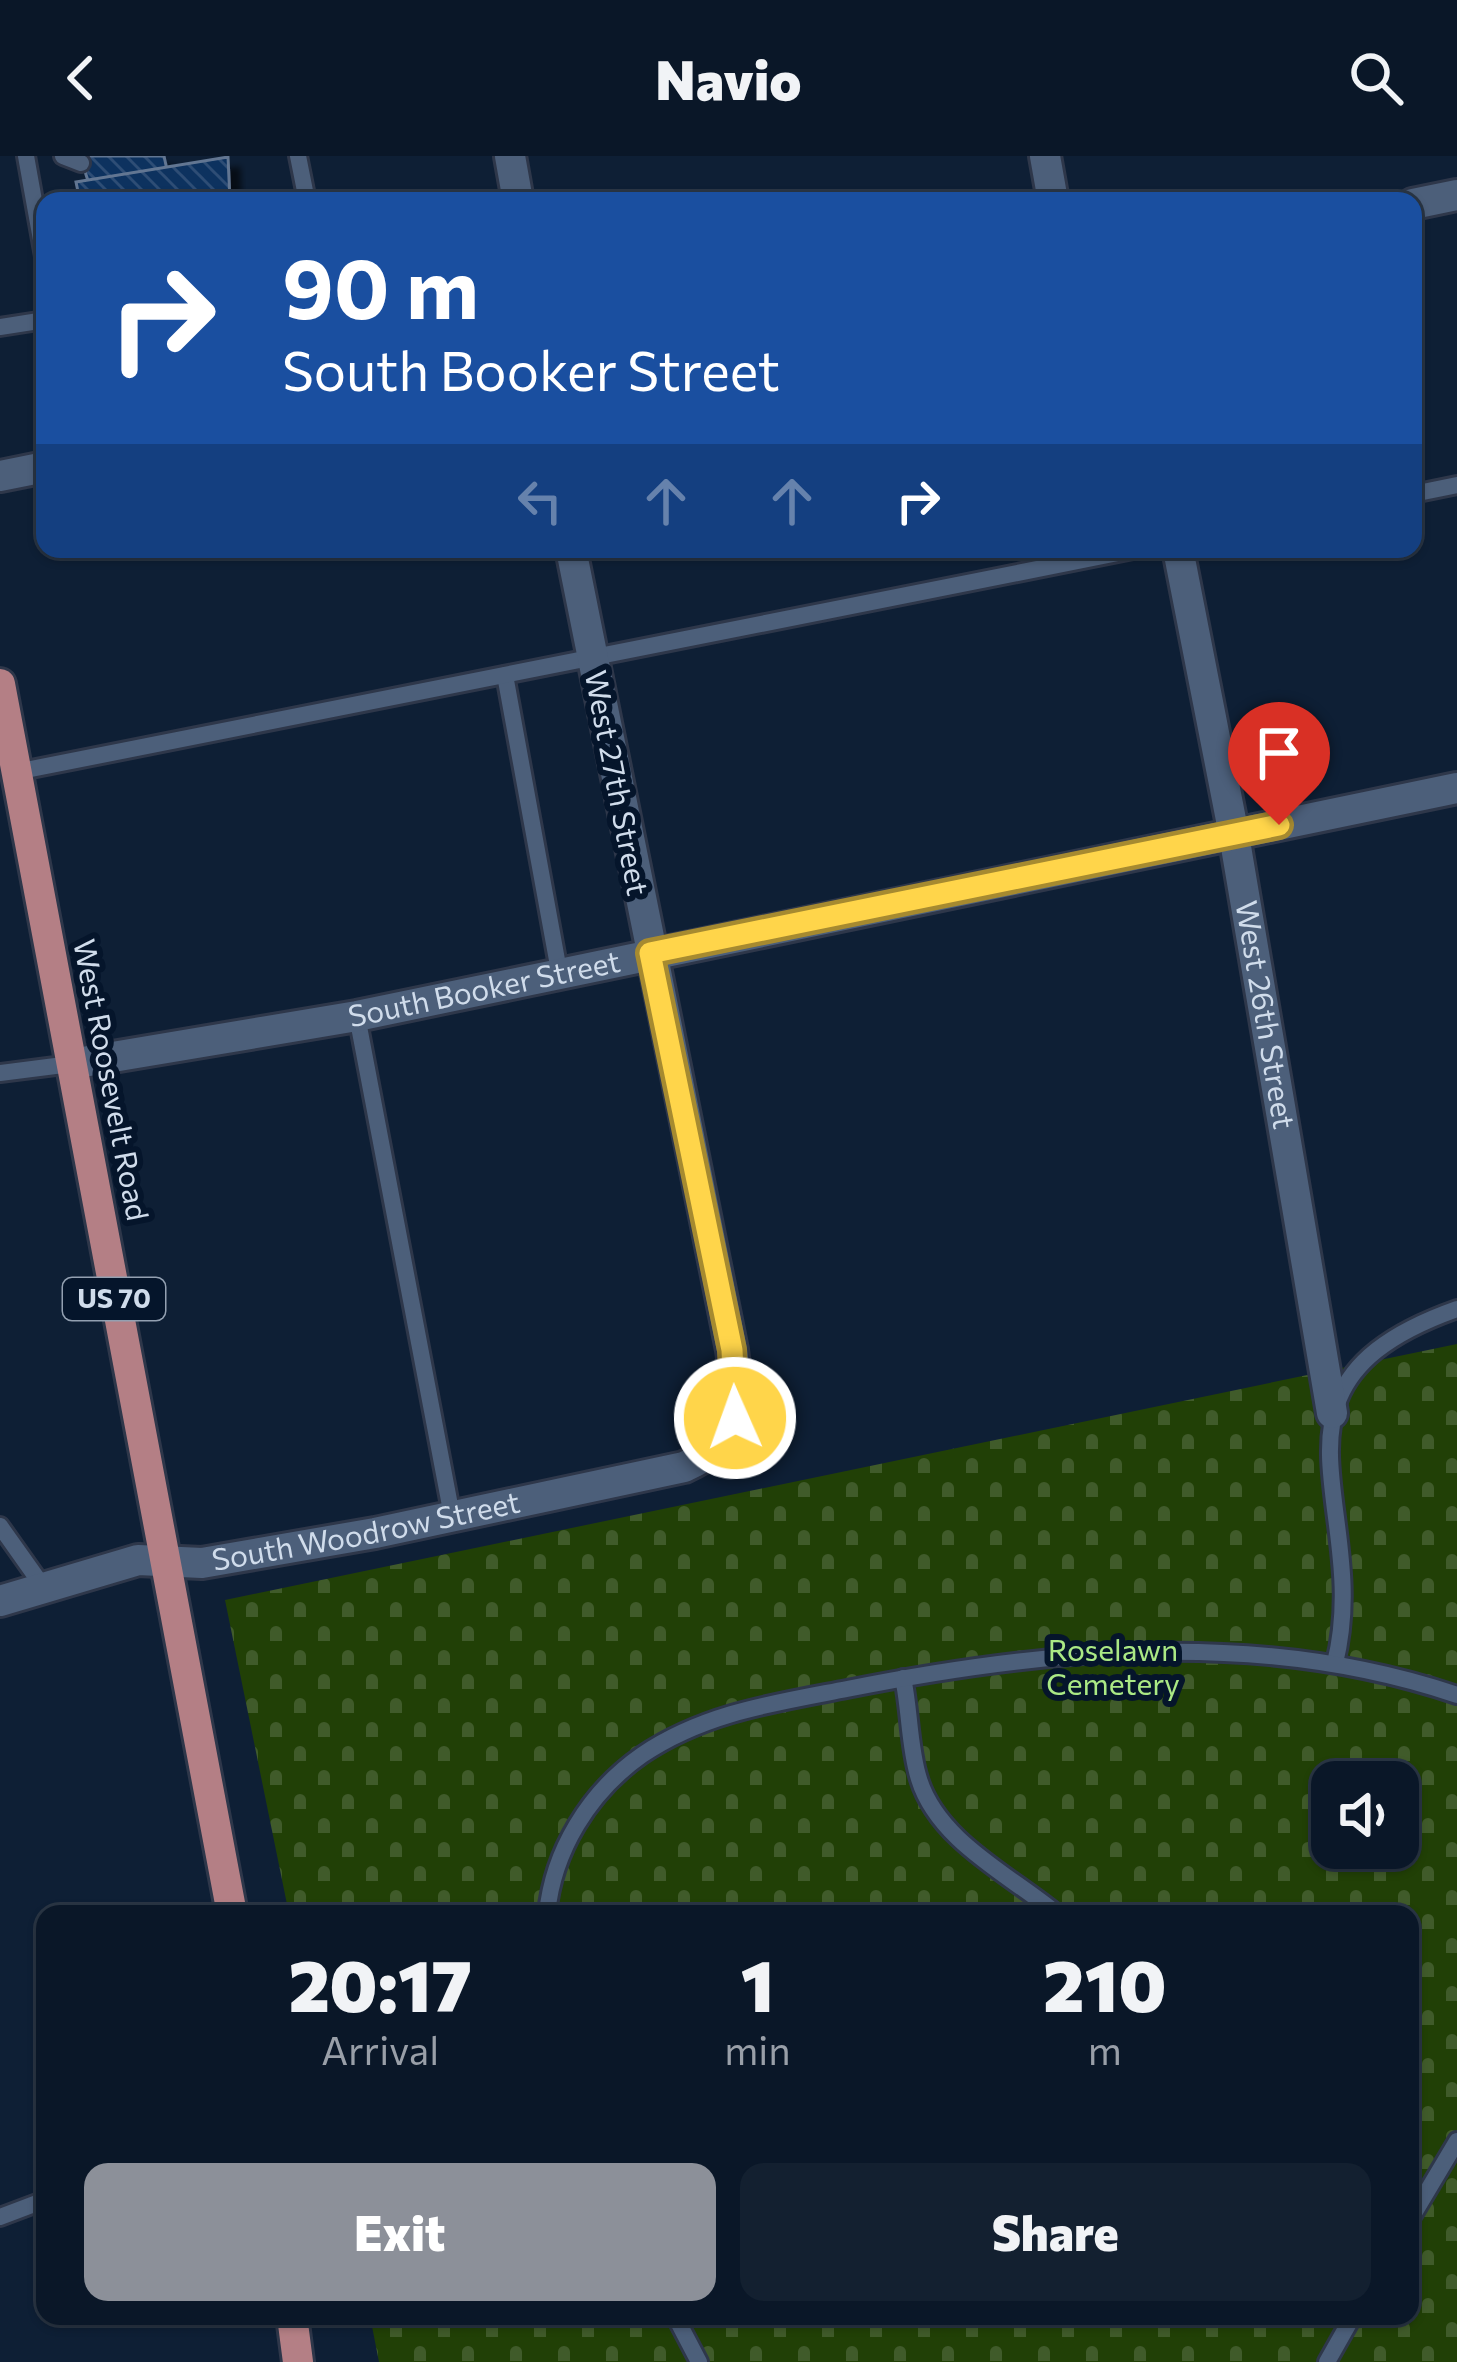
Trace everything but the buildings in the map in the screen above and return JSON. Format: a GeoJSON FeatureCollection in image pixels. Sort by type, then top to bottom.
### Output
{"type":"FeatureCollection","features":[{"type":"Feature","properties":{"kind":"main road","name":"West Roosevelt Road"},"geometry":{"type":"LineString","coordinates":[[0,684],[230,1905]]}},
{"type":"Feature","properties":{"kind":"main road"},"geometry":{"type":"LineString","coordinates":[[293,2325],[298,2362]]}},
{"type":"Feature","properties":{"kind":"street"},"geometry":{"type":"LineString","coordinates":[[510,156],[516,192]]}},
{"type":"Feature","properties":{"kind":"street"},"geometry":{"type":"LineString","coordinates":[[1045,156],[1051,192]]}},
{"type":"Feature","properties":{"kind":"street"},"geometry":{"type":"LineString","coordinates":[[1422,202],[1457,195]]}},
{"type":"Feature","properties":{"kind":"street"},"geometry":{"type":"LineString","coordinates":[[0,476],[36,469]]}},
{"type":"Feature","properties":{"kind":"street","name":"West 27th Street"},"geometry":{"type":"LineString","coordinates":[[573,558],[732,1350],[738,1394],[726,1440]]}},
{"type":"Feature","properties":{"kind":"street","name":"West 26th Street"},"geometry":{"type":"LineString","coordinates":[[1180,558],[1234,835],[1331,1413]]}},
{"type":"Feature","properties":{"kind":"street","name":"South Booker Street"},"geometry":{"type":"LineString","coordinates":[[71,1064],[357,1016],[1457,788]]}},
{"type":"Feature","properties":{"kind":"street","name":"South Woodrow Street"},"geometry":{"type":"LineString","coordinates":[[0,1601],[138,1560],[202,1563],[684,1467],[713,1454],[726,1440]]}},
{"type":"Feature","properties":{"kind":"lane"},"geometry":{"type":"LineString","coordinates":[[26,156],[36,212]]}},
{"type":"Feature","properties":{"kind":"lane"},"geometry":{"type":"LineString","coordinates":[[63,156],[82,163]]}},
{"type":"Feature","properties":{"kind":"lane"},"geometry":{"type":"LineString","coordinates":[[298,156],[305,192]]}},
{"type":"Feature","properties":{"kind":"lane"},"geometry":{"type":"LineString","coordinates":[[0,327],[36,321]]}},
{"type":"Feature","properties":{"kind":"lane"},"geometry":{"type":"LineString","coordinates":[[1422,492],[1457,485]]}},
{"type":"Feature","properties":{"kind":"lane"},"geometry":{"type":"LineString","coordinates":[[16,772],[1093,558]]}},
{"type":"Feature","properties":{"kind":"lane"},"geometry":{"type":"LineString","coordinates":[[505,675],[559,971]]}},
{"type":"Feature","properties":{"kind":"lane"},"geometry":{"type":"LineString","coordinates":[[357,1016],[452,1516]]}},
{"type":"Feature","properties":{"kind":"lane"},"geometry":{"type":"LineString","coordinates":[[0,1073],[71,1064]]}},
{"type":"Feature","properties":{"kind":"lane"},"geometry":{"type":"LineString","coordinates":[[1335,1663],[1342,1617],[1331,1413],[1344,1381],[1376,1348],[1416,1324],[1457,1309]]}},
{"type":"Feature","properties":{"kind":"lane"},"geometry":{"type":"LineString","coordinates":[[0,1526],[44,1588]]}},
{"type":"Feature","properties":{"kind":"lane"},"geometry":{"type":"LineString","coordinates":[[549,1905],[563,1849],[590,1804],[638,1758],[700,1723],[737,1710],[903,1678],[1122,1651],[1335,1663],[1457,1694]]}},
{"type":"Feature","properties":{"kind":"lane"},"geometry":{"type":"LineString","coordinates":[[903,1678],[916,1773],[936,1814],[960,1840],[1046,1905]]}},
{"type":"Feature","properties":{"kind":"lane"},"geometry":{"type":"LineString","coordinates":[[1419,2205],[1457,2141]]}},
{"type":"Feature","properties":{"kind":"lane"},"geometry":{"type":"LineString","coordinates":[[0,2217],[36,2203]]}},
{"type":"Feature","properties":{"kind":"lane"},"geometry":{"type":"LineString","coordinates":[[680,2325],[699,2362]]}},
{"type":"Feature","properties":{"kind":"lane"},"geometry":{"type":"LineString","coordinates":[[1327,2362],[1345,2325]]}},
{"type":"Feature","properties":{"kind":"green space","name":"Roselawn Cemetery"},"geometry":{"type":"Polygon","coordinates":[[[1457,1344],[1457,2362],[379,2362],[372,2325],[1419,2325],[1419,1905],[287,1905],[225,1600],[1457,1344]]]}},
{"type":"Feature","properties":{"kind":"route"},"geometry":{"type":"LineString","coordinates":[[735,1418],[738,1394],[732,1350],[650,953],[1279,825]]}}]}
